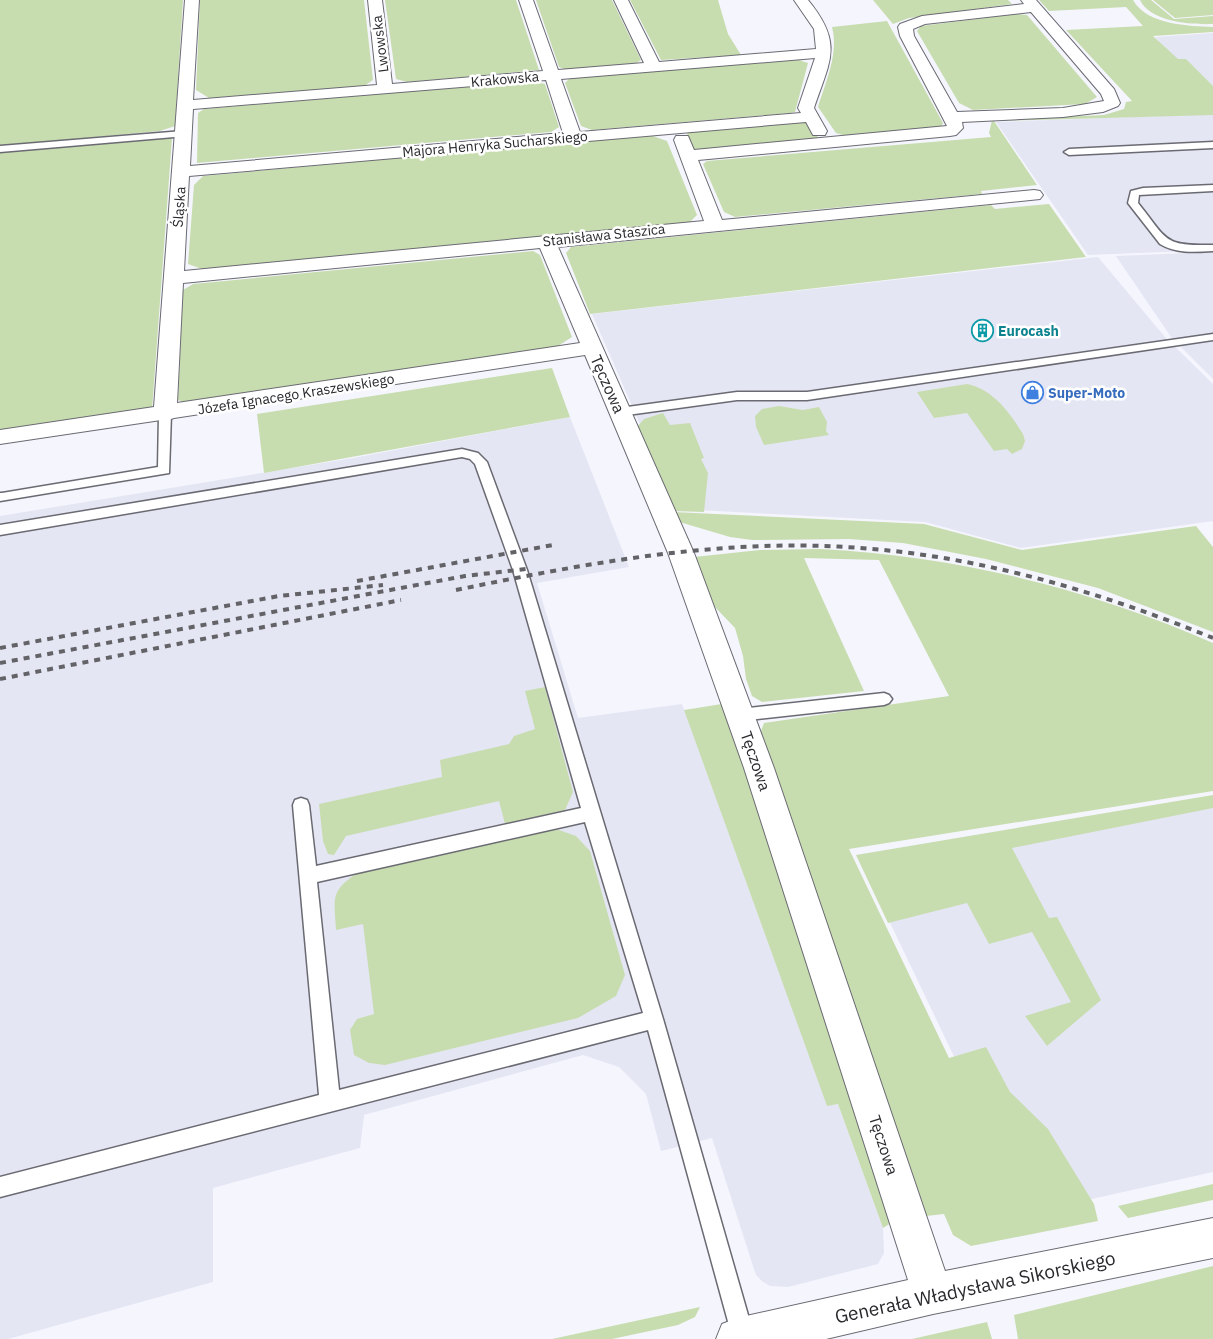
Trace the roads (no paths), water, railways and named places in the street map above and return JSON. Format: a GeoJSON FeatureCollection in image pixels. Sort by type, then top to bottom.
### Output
{"type":"FeatureCollection","features":[{"type":"Feature","properties":{"kind":"street","name":"Śląska"},"geometry":{"type":"LineString","coordinates":[[165,414],[183,134],[187,105],[192,0]]}},
{"type":"Feature","properties":{"kind":"street","name":"Lwowska"},"geometry":{"type":"LineString","coordinates":[[375,0],[385,88]]}},
{"type":"Feature","properties":{"kind":"street"},"geometry":{"type":"LineString","coordinates":[[526,0],[573,137]]}},
{"type":"Feature","properties":{"kind":"street"},"geometry":{"type":"LineString","coordinates":[[621,0],[654,67]]}},
{"type":"Feature","properties":{"kind":"street"},"geometry":{"type":"LineString","coordinates":[[801,0],[821,30],[823,53],[806,108],[809,117],[827,143]]}},
{"type":"Feature","properties":{"kind":"street"},"geometry":{"type":"LineString","coordinates":[[687,156],[950,131],[954,128],[952,117],[907,36],[905,27],[922,20],[1031,3],[1108,92],[1112,101],[1110,106],[1082,111],[952,117]]}},
{"type":"Feature","properties":{"kind":"street","name":"Krakowska"},"geometry":{"type":"LineString","coordinates":[[187,105],[823,53]]}},
{"type":"Feature","properties":{"kind":"street","name":"Majora Henryka Sucharskiego"},"geometry":{"type":"LineString","coordinates":[[181,172],[809,117]]}},
{"type":"Feature","properties":{"kind":"street"},"geometry":{"type":"LineString","coordinates":[[678,128],[687,156],[716,224]]}},
{"type":"Feature","properties":{"kind":"street","name":"Stanisława Staszica"},"geometry":{"type":"LineString","coordinates":[[174,278],[716,224],[1034,195]]}},
{"type":"Feature","properties":{"kind":"street","name":"Tęczowa"},"geometry":{"type":"LineString","coordinates":[[546,241],[681,553],[740,715],[933,1294]]}},
{"type":"Feature","properties":{"kind":"street","name":"Józefa Ignacego Kraszewskiego"},"geometry":{"type":"LineString","coordinates":[[0,437],[165,414],[592,348]]}},
{"type":"Feature","properties":{"kind":"street","name":"Generała Władysława Sikorskiego"},"geometry":{"type":"LineString","coordinates":[[740,1338],[933,1294],[1213,1238]]}},
{"type":"Feature","properties":{"kind":"lane"},"geometry":{"type":"LineString","coordinates":[[0,149],[183,134]]}},
{"type":"Feature","properties":{"kind":"lane"},"geometry":{"type":"LineString","coordinates":[[1069,152],[1213,145]]}},
{"type":"Feature","properties":{"kind":"lane"},"geometry":{"type":"LineString","coordinates":[[1213,188],[1134,193],[1132,198],[1138,209],[1169,246],[1188,249],[1213,248]]}},
{"type":"Feature","properties":{"kind":"lane"},"geometry":{"type":"LineString","coordinates":[[620,412],[737,396],[807,396],[1213,337]]}},
{"type":"Feature","properties":{"kind":"lane"},"geometry":{"type":"LineString","coordinates":[[2,497],[164,470],[165,414]]}},
{"type":"Feature","properties":{"kind":"lane"},"geometry":{"type":"LineString","coordinates":[[0,530],[462,453],[474,456],[481,462],[520,570],[654,1019],[740,1338]]}},
{"type":"Feature","properties":{"kind":"lane"},"geometry":{"type":"LineString","coordinates":[[740,715],[884,699]]}},
{"type":"Feature","properties":{"kind":"lane"},"geometry":{"type":"LineString","coordinates":[[301,805],[330,1103]]}},
{"type":"Feature","properties":{"kind":"lane"},"geometry":{"type":"LineString","coordinates":[[308,876],[591,813]]}},
{"type":"Feature","properties":{"kind":"lane"},"geometry":{"type":"LineString","coordinates":[[0,1187],[654,1019]]}},
{"type":"Feature","properties":{"kind":"railway"},"geometry":{"type":"LineString","coordinates":[[357,581],[553,545]]}},
{"type":"Feature","properties":{"kind":"railway"},"geometry":{"type":"LineString","coordinates":[[456,590],[552,571],[698,550],[796,545],[845,547],[940,557],[1033,577],[1124,605],[1213,638]]}},
{"type":"Feature","properties":{"kind":"railway"},"geometry":{"type":"LineString","coordinates":[[0,663],[465,576],[526,569]]}},
{"type":"Feature","properties":{"kind":"railway"},"geometry":{"type":"LineString","coordinates":[[0,648],[279,596],[383,585]]}},
{"type":"Feature","properties":{"kind":"railway"},"geometry":{"type":"LineString","coordinates":[[0,679],[401,600]]}},
{"type":"Feature","properties":{"kind":"place","name":"Eurocash"},"geometry":{"type":"Point","coordinates":[982,331]}},
{"type":"Feature","properties":{"kind":"place","name":"Super-Moto"},"geometry":{"type":"Point","coordinates":[1032,393]}}]}
